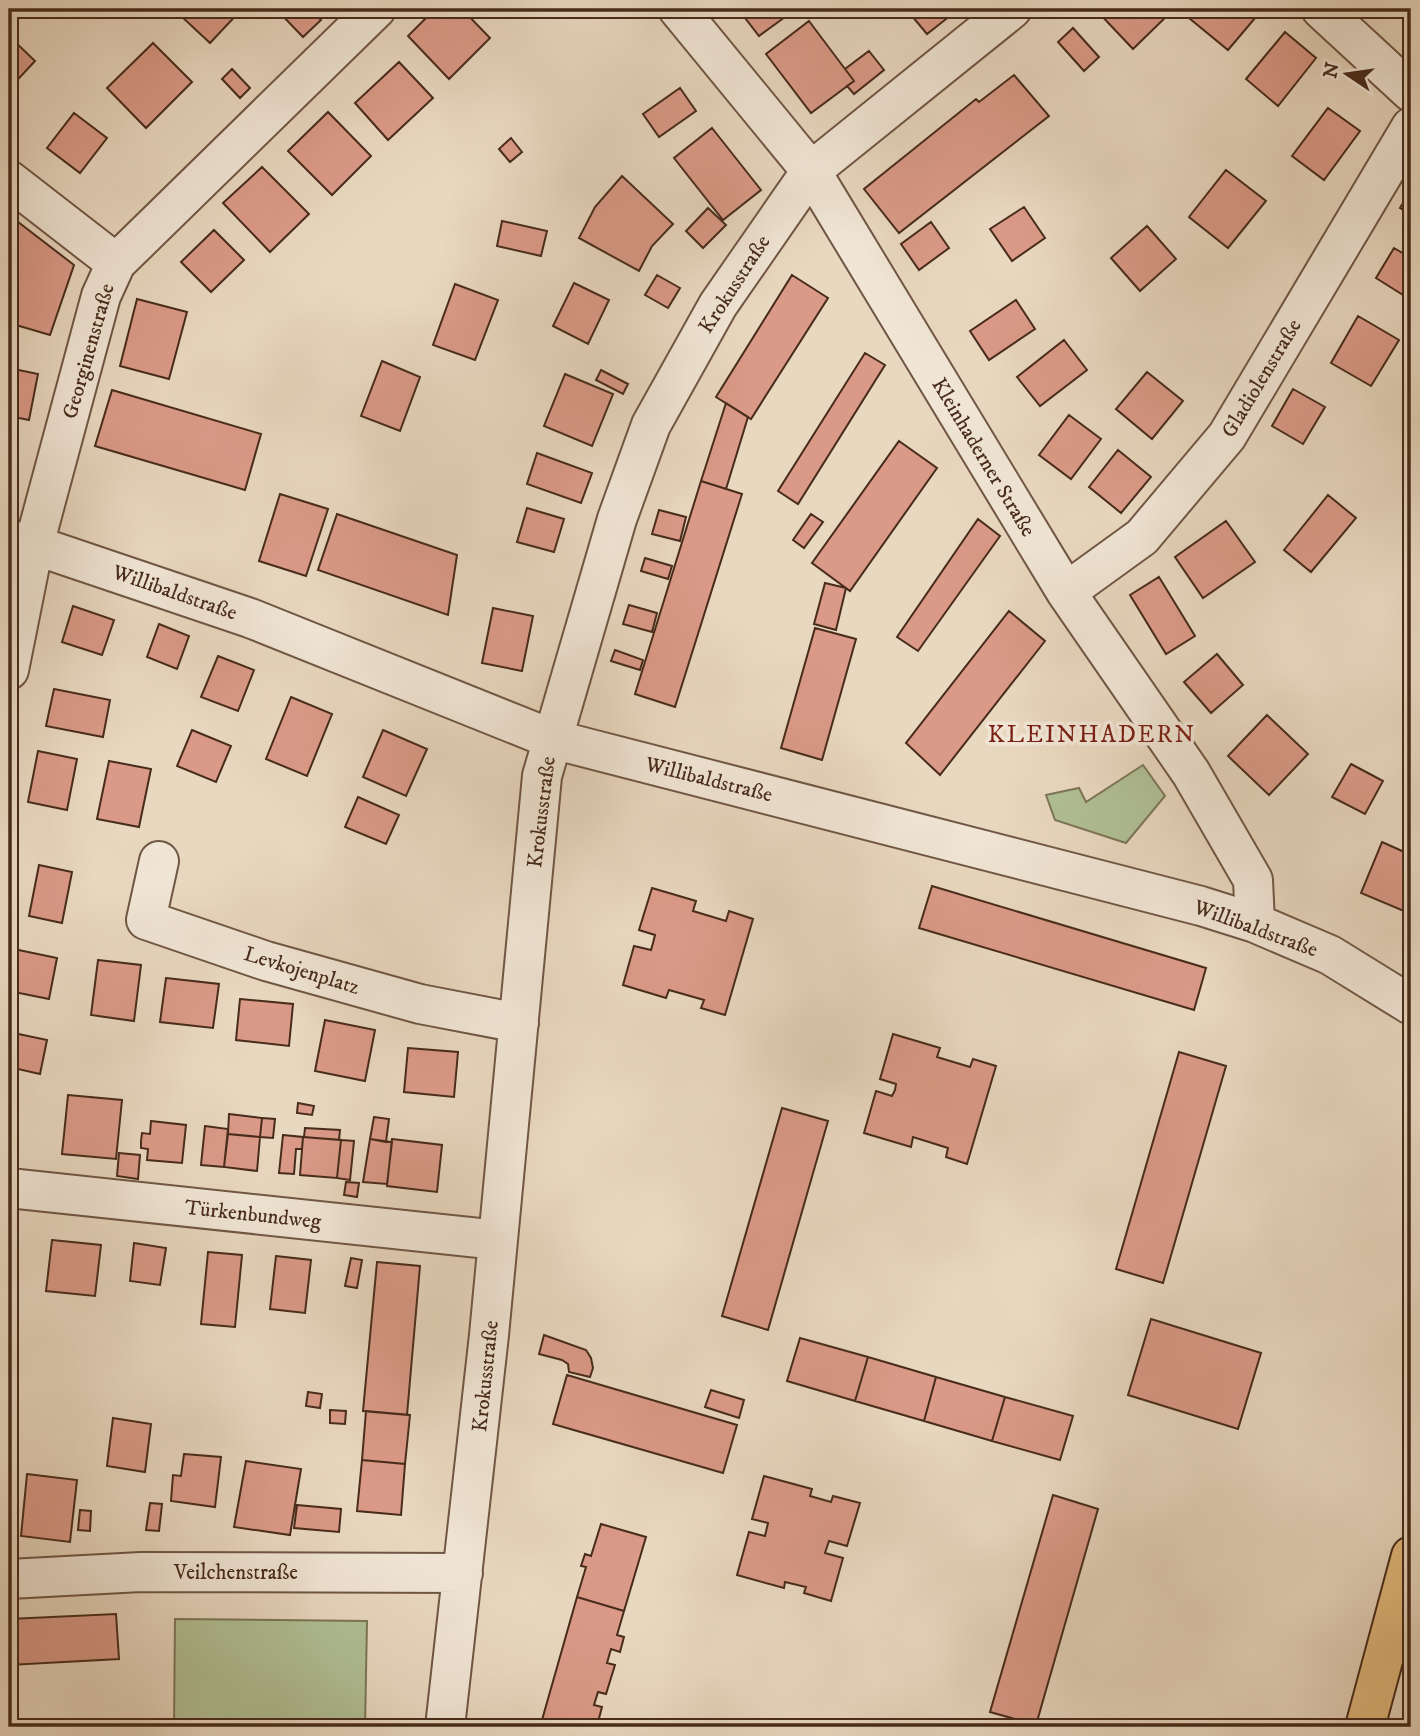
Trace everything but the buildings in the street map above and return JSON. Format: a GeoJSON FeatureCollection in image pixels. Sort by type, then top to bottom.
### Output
{"type":"FeatureCollection","features":[{"type":"Feature","properties":{"kind":"highway"},"geometry":{"type":"LineString","coordinates":[[1365,1727],[1411,1556]]}},
{"type":"Feature","properties":{"kind":"street","name":"Georginenstraße"},"geometry":{"type":"LineString","coordinates":[[9,670],[21,542],[100,296],[116,263],[376,9]]}},
{"type":"Feature","properties":{"kind":"street","name":"Kleinhaderner Straße"},"geometry":{"type":"LineString","coordinates":[[678,9],[811,171],[1066,592],[1191,773],[1253,880],[1255,923]]}},
{"type":"Feature","properties":{"kind":"street","name":"Krokusstraße"},"geometry":{"type":"LineString","coordinates":[[445,1727],[498,1240],[542,776],[617,519],[651,425],[718,305],[811,171],[1012,9]]}},
{"type":"Feature","properties":{"kind":"street"},"geometry":{"type":"LineString","coordinates":[[1321,9],[1411,92]]}},
{"type":"Feature","properties":{"kind":"street","name":"Gladiolenstraße"},"geometry":{"type":"LineString","coordinates":[[1066,592],[1142,537],[1227,436],[1411,127]]}},
{"type":"Feature","properties":{"kind":"street"},"geometry":{"type":"LineString","coordinates":[[9,180],[116,263]]}},
{"type":"Feature","properties":{"kind":"street","name":"Willibaldstraße"},"geometry":{"type":"LineString","coordinates":[[21,542],[250,618],[552,739],[1188,902],[1255,923],[1329,955],[1411,1005]]}},
{"type":"Feature","properties":{"kind":"street","name":"Levkojenplatz"},"geometry":{"type":"LineString","coordinates":[[159,861],[146,920],[266,961],[419,1004],[519,1023]]}},
{"type":"Feature","properties":{"kind":"street","name":"Türkenbundweg"},"geometry":{"type":"LineString","coordinates":[[9,1188],[498,1240]]}},
{"type":"Feature","properties":{"kind":"street","name":"Veilchenstraße"},"geometry":{"type":"LineString","coordinates":[[9,1578],[141,1572],[463,1573]]}},
{"type":"Feature","properties":{"kind":"green space"},"geometry":{"type":"Polygon","coordinates":[[[1143,765],[1165,796],[1126,843],[1055,820],[1046,795],[1079,788],[1086,802],[1143,765]]]}},
{"type":"Feature","properties":{"kind":"green space"},"geometry":{"type":"Polygon","coordinates":[[[175,1619],[367,1621],[365,1727],[174,1727],[175,1619]]]}},
{"type":"Feature","properties":{"kind":"district","name":"KLEINHADERN"},"geometry":{"type":"Point","coordinates":[1092,734]}}]}
